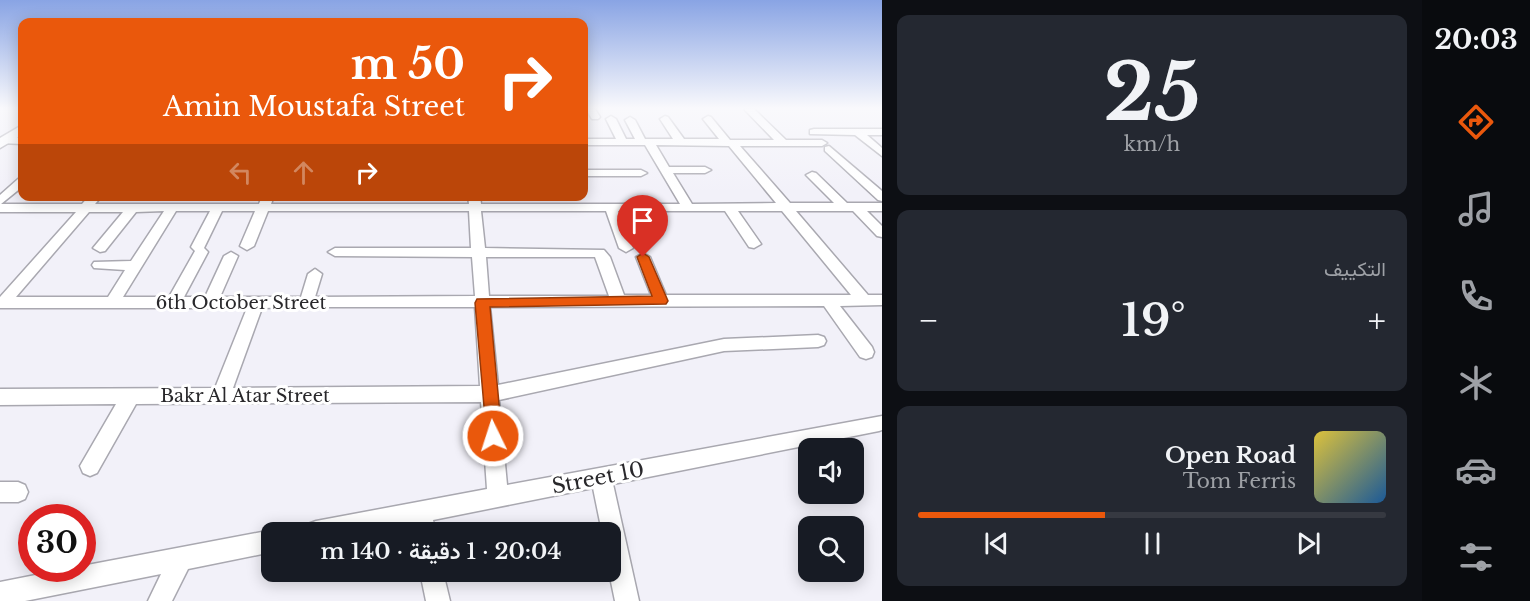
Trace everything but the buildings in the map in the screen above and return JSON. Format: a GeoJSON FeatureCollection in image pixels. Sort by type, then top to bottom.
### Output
{"type":"FeatureCollection","features":[{"type":"Feature","properties":{"kind":"street"},"geometry":{"type":"LineString","coordinates":[[620,137],[623,142]]}},
{"type":"Feature","properties":{"kind":"street"},"geometry":{"type":"LineString","coordinates":[[642,137],[666,170],[688,207]]}},
{"type":"Feature","properties":{"kind":"street"},"geometry":{"type":"LineString","coordinates":[[677,137],[681,143]]}},
{"type":"Feature","properties":{"kind":"street"},"geometry":{"type":"LineString","coordinates":[[725,137],[787,207],[864,300]]}},
{"type":"Feature","properties":{"kind":"street"},"geometry":{"type":"LineString","coordinates":[[777,137],[783,143]]}},
{"type":"Feature","properties":{"kind":"street"},"geometry":{"type":"LineString","coordinates":[[863,137],[882,153]]}},
{"type":"Feature","properties":{"kind":"street"},"geometry":{"type":"LineString","coordinates":[[2,142],[18,141]]}},
{"type":"Feature","properties":{"kind":"street"},"geometry":{"type":"LineString","coordinates":[[588,142],[783,143],[825,146],[882,197]]}},
{"type":"Feature","properties":{"kind":"street"},"geometry":{"type":"LineString","coordinates":[[666,170],[705,170]]}},
{"type":"Feature","properties":{"kind":"street"},"geometry":{"type":"LineString","coordinates":[[588,173],[641,173]]}},
{"type":"Feature","properties":{"kind":"street"},"geometry":{"type":"LineString","coordinates":[[812,175],[882,233]]}},
{"type":"Feature","properties":{"kind":"street"},"geometry":{"type":"LineString","coordinates":[[0,201],[18,185]]}},
{"type":"Feature","properties":{"kind":"street"},"geometry":{"type":"LineString","coordinates":[[2,303],[92,201]]}},
{"type":"Feature","properties":{"kind":"street"},"geometry":{"type":"LineString","coordinates":[[100,248],[140,201]]}},
{"type":"Feature","properties":{"kind":"street"},"geometry":{"type":"LineString","coordinates":[[0,208],[204,208],[214,202],[474,202],[611,208],[882,207]]}},
{"type":"Feature","properties":{"kind":"street"},"geometry":{"type":"LineString","coordinates":[[173,303],[200,249],[214,202]]}},
{"type":"Feature","properties":{"kind":"street"},"geometry":{"type":"LineString","coordinates":[[247,246],[266,202]]}},
{"type":"Feature","properties":{"kind":"street"},"geometry":{"type":"LineString","coordinates":[[474,202],[498,498]]}},
{"type":"Feature","properties":{"kind":"street"},"geometry":{"type":"LineString","coordinates":[[729,207],[754,244]]}},
{"type":"Feature","properties":{"kind":"street"},"geometry":{"type":"LineString","coordinates":[[112,303],[172,208]]}},
{"type":"Feature","properties":{"kind":"street"},"geometry":{"type":"LineString","coordinates":[[611,208],[626,248]]}},
{"type":"Feature","properties":{"kind":"street"},"geometry":{"type":"LineString","coordinates":[[335,252],[599,253],[618,301]]}},
{"type":"Feature","properties":{"kind":"street"},"geometry":{"type":"LineString","coordinates":[[210,303],[231,256]]}},
{"type":"Feature","properties":{"kind":"street"},"geometry":{"type":"LineString","coordinates":[[643,257],[661,301]]}},
{"type":"Feature","properties":{"kind":"street"},"geometry":{"type":"LineString","coordinates":[[99,266],[136,266]]}},
{"type":"Feature","properties":{"kind":"street"},"geometry":{"type":"LineString","coordinates":[[306,303],[315,274]]}},
{"type":"Feature","properties":{"kind":"street"},"geometry":{"type":"LineString","coordinates":[[828,300],[866,352]]}},
{"type":"Feature","properties":{"kind":"street","name":"6th October Street"},"geometry":{"type":"LineString","coordinates":[[2,303],[882,300]]}},
{"type":"Feature","properties":{"kind":"street"},"geometry":{"type":"LineString","coordinates":[[220,396],[256,303]]}},
{"type":"Feature","properties":{"kind":"street","name":"Bakr Al Atar Street"},"geometry":{"type":"LineString","coordinates":[[1,398],[490,394],[724,345],[818,342]]}},
{"type":"Feature","properties":{"kind":"street"},"geometry":{"type":"LineString","coordinates":[[90,466],[130,397]]}},
{"type":"Feature","properties":{"kind":"street","name":"Street 10"},"geometry":{"type":"LineString","coordinates":[[423,522],[498,498],[879,423]]}},
{"type":"Feature","properties":{"kind":"street"},"geometry":{"type":"LineString","coordinates":[[601,477],[627,601]]}},
{"type":"Feature","properties":{"kind":"street"},"geometry":{"type":"LineString","coordinates":[[0,594],[261,543]]}},
{"type":"Feature","properties":{"kind":"street"},"geometry":{"type":"LineString","coordinates":[[160,601],[182,558]]}},
{"type":"Feature","properties":{"kind":"street"},"geometry":{"type":"LineString","coordinates":[[434,582],[438,601]]}},
{"type":"Feature","properties":{"kind":"route"},"geometry":{"type":"LineString","coordinates":[[493,436],[482,303],[661,301],[643,257]]}}]}
